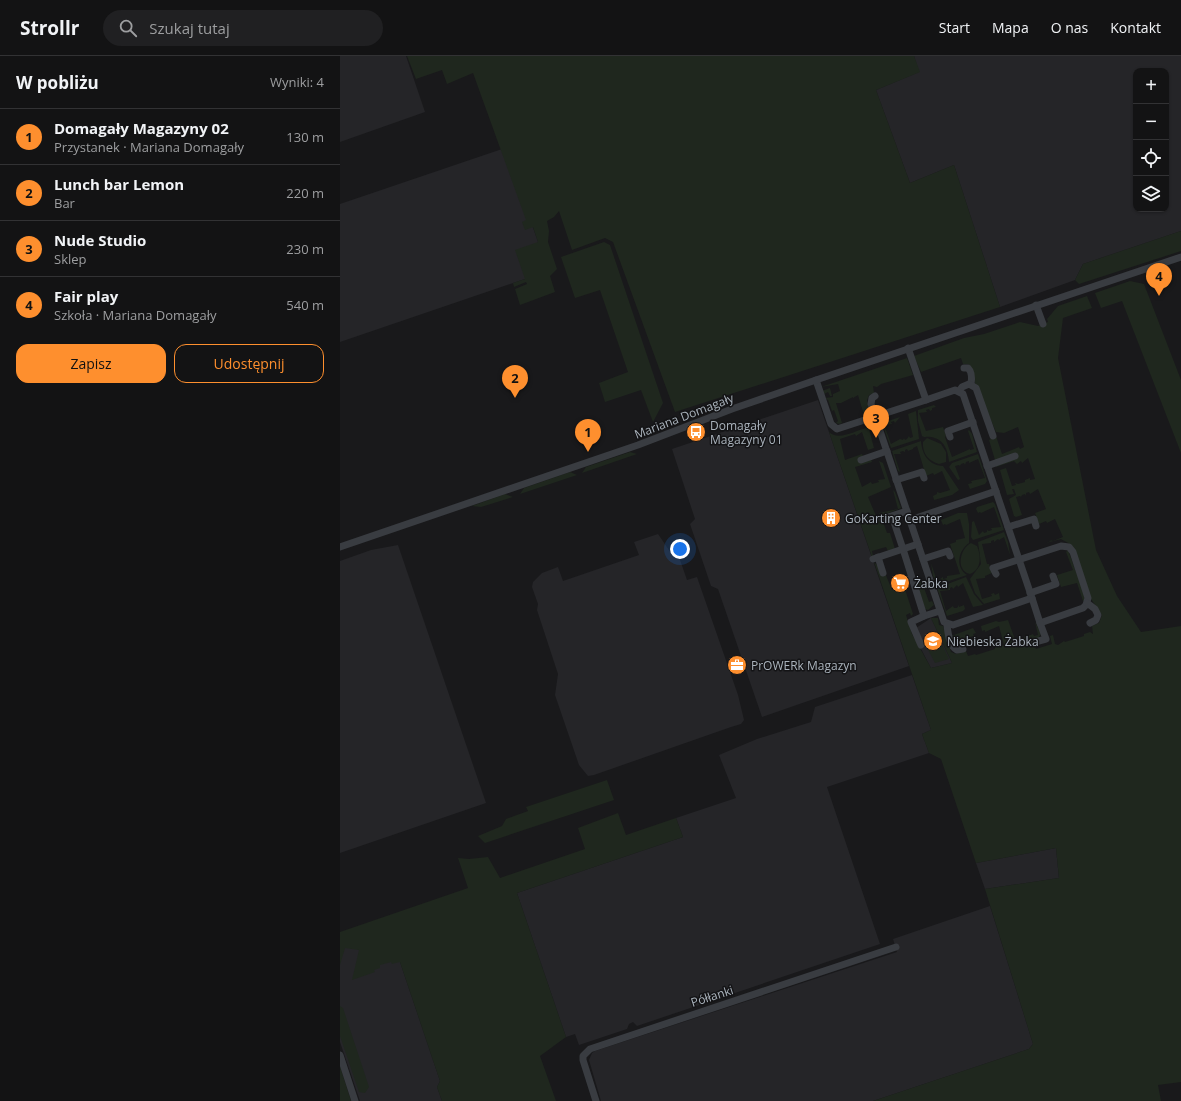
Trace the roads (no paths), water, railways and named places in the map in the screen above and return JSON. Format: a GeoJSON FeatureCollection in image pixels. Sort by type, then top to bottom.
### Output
{"type":"FeatureCollection","features":[{"type":"Feature","properties":{"kind":"street","name":"Mariana Domagały"},"geometry":{"type":"LineString","coordinates":[[340,547],[648,442],[732,409],[908,348],[1181,257]]}},
{"type":"Feature","properties":{"kind":"street"},"geometry":{"type":"LineString","coordinates":[[1036,305],[1043,324]]}},
{"type":"Feature","properties":{"kind":"street"},"geometry":{"type":"LineString","coordinates":[[908,348],[926,400]]}},
{"type":"Feature","properties":{"kind":"street"},"geometry":{"type":"LineString","coordinates":[[964,368],[970,370],[972,377],[971,384]]}},
{"type":"Feature","properties":{"kind":"street"},"geometry":{"type":"LineString","coordinates":[[816,380],[831,423],[835,429],[840,429],[954,391],[959,391],[965,385],[971,384],[976,388],[993,436]]}},
{"type":"Feature","properties":{"kind":"street"},"geometry":{"type":"LineString","coordinates":[[959,391],[963,396],[973,422],[1046,639],[1035,642]]}},
{"type":"Feature","properties":{"kind":"street"},"geometry":{"type":"LineString","coordinates":[[875,396],[870,402],[943,620],[947,624],[953,625],[1031,595],[1057,587],[1053,576]]}},
{"type":"Feature","properties":{"kind":"street"},"geometry":{"type":"LineString","coordinates":[[948,431],[973,422]]}},
{"type":"Feature","properties":{"kind":"street"},"geometry":{"type":"LineString","coordinates":[[861,460],[886,451]]}},
{"type":"Feature","properties":{"kind":"street"},"geometry":{"type":"LineString","coordinates":[[988,466],[1015,456]]}},
{"type":"Feature","properties":{"kind":"street"},"geometry":{"type":"LineString","coordinates":[[896,480],[922,472]]}},
{"type":"Feature","properties":{"kind":"street"},"geometry":{"type":"LineString","coordinates":[[910,520],[996,491]]}},
{"type":"Feature","properties":{"kind":"street"},"geometry":{"type":"LineString","coordinates":[[882,519],[907,511]]}},
{"type":"Feature","properties":{"kind":"street"},"geometry":{"type":"LineString","coordinates":[[1008,527],[1034,519],[1036,526]]}},
{"type":"Feature","properties":{"kind":"street"},"geometry":{"type":"LineString","coordinates":[[894,522],[924,616]]}},
{"type":"Feature","properties":{"kind":"street"},"geometry":{"type":"LineString","coordinates":[[883,573],[876,558],[918,544]]}},
{"type":"Feature","properties":{"kind":"street"},"geometry":{"type":"LineString","coordinates":[[993,568],[1061,546],[1069,547],[1073,552],[1085,588],[1088,598],[1087,603],[1083,608],[1040,623]]}},
{"type":"Feature","properties":{"kind":"street"},"geometry":{"type":"LineString","coordinates":[[923,559],[948,550]]}},
{"type":"Feature","properties":{"kind":"street"},"geometry":{"type":"LineString","coordinates":[[1087,603],[1095,609],[1098,614],[1096,620],[1090,623]]}},
{"type":"Feature","properties":{"kind":"street"},"geometry":{"type":"LineString","coordinates":[[921,645],[910,620],[940,611]]}},
{"type":"Feature","properties":{"kind":"street"},"geometry":{"type":"LineString","coordinates":[[947,624],[948,636],[953,648],[957,650],[963,649]]}},
{"type":"Feature","properties":{"kind":"street","name":"Półłanki"},"geometry":{"type":"LineString","coordinates":[[596,1101],[583,1060],[583,1056],[590,1049],[896,947]]}},
{"type":"Feature","properties":{"kind":"street"},"geometry":{"type":"LineString","coordinates":[[340,1055],[355,1101]]}},
{"type":"Feature","properties":{"kind":"place","name":"Fair play"},"geometry":{"type":"Point","coordinates":[1159,296]}},
{"type":"Feature","properties":{"kind":"place","name":"Lunch bar Lemon"},"geometry":{"type":"Point","coordinates":[515,398]}},
{"type":"Feature","properties":{"kind":"place","name":"Domagały Magazyny 01"},"geometry":{"type":"Point","coordinates":[696,432]}},
{"type":"Feature","properties":{"kind":"place","name":"Nude Studio"},"geometry":{"type":"Point","coordinates":[876,438]}},
{"type":"Feature","properties":{"kind":"place","name":"Domagały Magazyny 02"},"geometry":{"type":"Point","coordinates":[588,452]}},
{"type":"Feature","properties":{"kind":"place","name":"GoKarting Center"},"geometry":{"type":"Point","coordinates":[831,518]}},
{"type":"Feature","properties":{"kind":"place","name":"Żabka"},"geometry":{"type":"Point","coordinates":[900,583]}},
{"type":"Feature","properties":{"kind":"place","name":"Niebieska Żabka"},"geometry":{"type":"Point","coordinates":[933,641]}},
{"type":"Feature","properties":{"kind":"place","name":"PrOWERk Magazyn"},"geometry":{"type":"Point","coordinates":[737,665]}}]}
